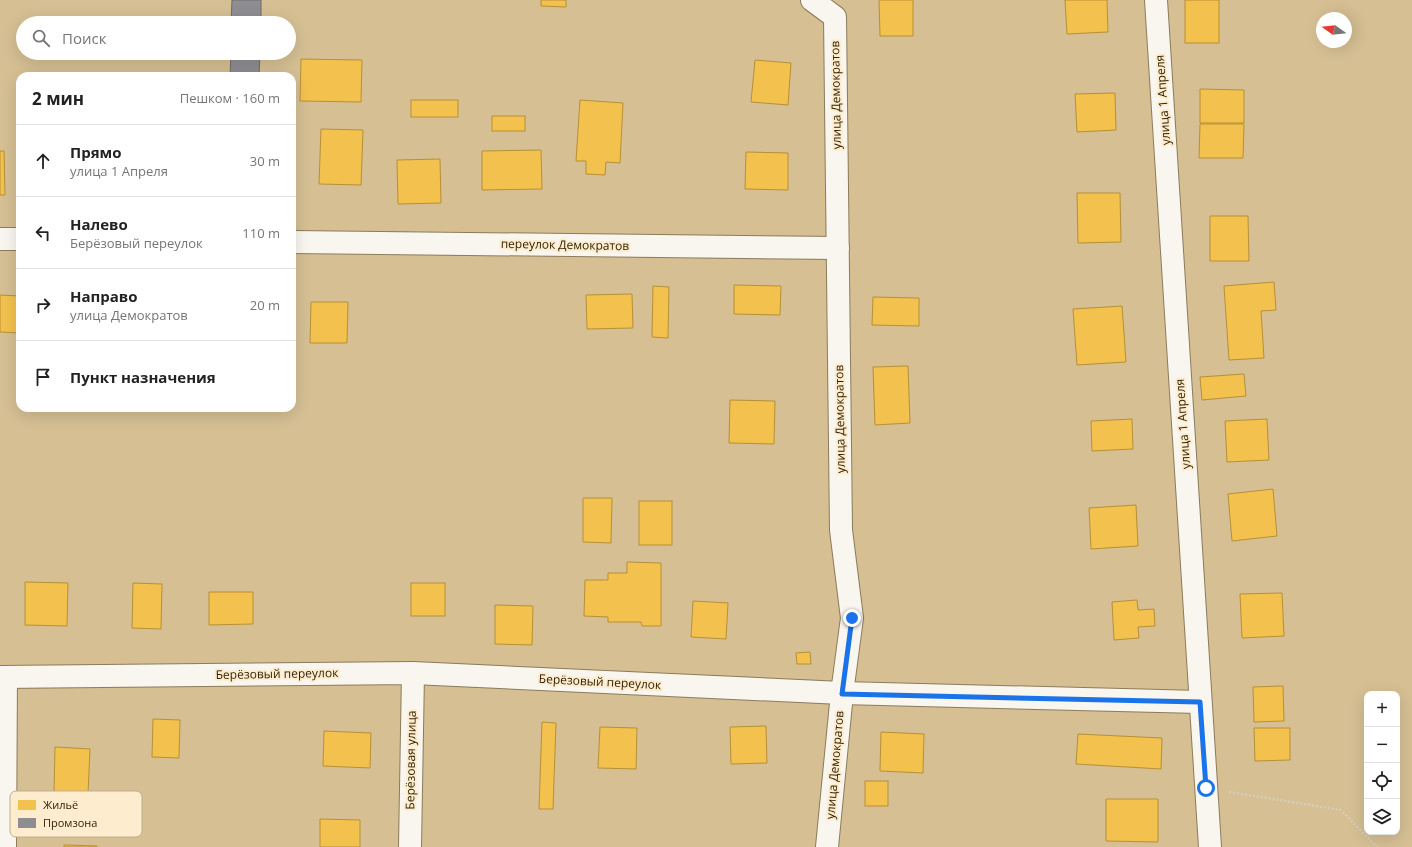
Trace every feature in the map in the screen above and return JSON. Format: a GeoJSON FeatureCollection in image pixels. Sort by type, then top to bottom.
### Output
{"type":"FeatureCollection","features":[{"type":"Feature","properties":{"kind":"street","name":"улица Демократов"},"geometry":{"type":"LineString","coordinates":[[812,0],[835,17],[841,530],[852,618],[842,694],[827,847]]}},
{"type":"Feature","properties":{"kind":"street","name":"улица 1 Апреля"},"geometry":{"type":"LineString","coordinates":[[1156,0],[1210,847]]}},
{"type":"Feature","properties":{"kind":"street"},"geometry":{"type":"LineString","coordinates":[[0,239],[16,239]]}},
{"type":"Feature","properties":{"kind":"street","name":"переулок Демократов"},"geometry":{"type":"LineString","coordinates":[[296,242],[838,248]]}},
{"type":"Feature","properties":{"kind":"street","name":"Берёзовый переулок"},"geometry":{"type":"LineString","coordinates":[[3,677],[413,673],[842,694],[1200,702]]}},
{"type":"Feature","properties":{"kind":"street","name":"Берёзовая улица"},"geometry":{"type":"LineString","coordinates":[[410,847],[413,673]]}},
{"type":"Feature","properties":{"kind":"street"},"geometry":{"type":"LineString","coordinates":[[3,677],[5,847]]}},
{"type":"Feature","properties":{"kind":"path"},"geometry":{"type":"LineString","coordinates":[[1206,788],[1341,810],[1377,847]]}},
{"type":"Feature","properties":{"kind":"building: Жильё"},"geometry":{"type":"Polygon","coordinates":[[[541,0],[566,0],[566,7],[541,6],[541,0]]]}},
{"type":"Feature","properties":{"kind":"building: Жильё"},"geometry":{"type":"Polygon","coordinates":[[[879,0],[913,0],[913,36],[880,36],[879,0]]]}},
{"type":"Feature","properties":{"kind":"building: Жильё"},"geometry":{"type":"Polygon","coordinates":[[[1065,0],[1107,0],[1108,32],[1067,34],[1065,0]]]}},
{"type":"Feature","properties":{"kind":"building: Жильё"},"geometry":{"type":"Polygon","coordinates":[[[1185,0],[1219,0],[1219,43],[1185,43],[1185,0]]]}},
{"type":"Feature","properties":{"kind":"building: Жильё"},"geometry":{"type":"Polygon","coordinates":[[[301,59],[362,60],[361,102],[300,101],[301,59]]]}},
{"type":"Feature","properties":{"kind":"building: Жильё"},"geometry":{"type":"Polygon","coordinates":[[[755,60],[791,63],[788,105],[751,102],[755,60]]]}},
{"type":"Feature","properties":{"kind":"building: Жильё"},"geometry":{"type":"Polygon","coordinates":[[[1200,89],[1244,90],[1244,123],[1200,123],[1200,89]]]}},
{"type":"Feature","properties":{"kind":"building: Жильё"},"geometry":{"type":"Polygon","coordinates":[[[1115,93],[1116,130],[1077,132],[1075,94],[1115,93]]]}},
{"type":"Feature","properties":{"kind":"building: Жильё"},"geometry":{"type":"Polygon","coordinates":[[[411,100],[458,100],[458,117],[411,117],[411,100]]]}},
{"type":"Feature","properties":{"kind":"building: Жильё"},"geometry":{"type":"Polygon","coordinates":[[[580,100],[623,103],[620,163],[606,162],[605,175],[586,174],[586,161],[576,161],[580,100]]]}},
{"type":"Feature","properties":{"kind":"building: Жильё"},"geometry":{"type":"Polygon","coordinates":[[[492,116],[525,116],[525,131],[492,131],[492,116]]]}},
{"type":"Feature","properties":{"kind":"building: Жильё"},"geometry":{"type":"Polygon","coordinates":[[[1200,124],[1244,124],[1243,158],[1199,158],[1200,124]]]}},
{"type":"Feature","properties":{"kind":"building: Жильё"},"geometry":{"type":"Polygon","coordinates":[[[321,129],[363,130],[361,185],[319,184],[321,129]]]}},
{"type":"Feature","properties":{"kind":"building: Жильё"},"geometry":{"type":"Polygon","coordinates":[[[541,150],[542,189],[482,190],[482,151],[541,150]]]}},
{"type":"Feature","properties":{"kind":"building: Жильё"},"geometry":{"type":"Polygon","coordinates":[[[0,151],[4,151],[5,195],[0,195],[0,151]]]}},
{"type":"Feature","properties":{"kind":"building: Жильё"},"geometry":{"type":"Polygon","coordinates":[[[746,152],[788,153],[788,190],[745,189],[746,152]]]}},
{"type":"Feature","properties":{"kind":"building: Жильё"},"geometry":{"type":"Polygon","coordinates":[[[440,159],[441,203],[398,204],[397,160],[440,159]]]}},
{"type":"Feature","properties":{"kind":"building: Жильё"},"geometry":{"type":"Polygon","coordinates":[[[1077,193],[1120,193],[1121,242],[1078,243],[1077,193]]]}},
{"type":"Feature","properties":{"kind":"building: Жильё"},"geometry":{"type":"Polygon","coordinates":[[[1210,216],[1248,216],[1249,261],[1210,261],[1210,216]]]}},
{"type":"Feature","properties":{"kind":"building: Жильё"},"geometry":{"type":"Polygon","coordinates":[[[1274,282],[1276,310],[1261,311],[1264,358],[1229,360],[1224,286],[1274,282]]]}},
{"type":"Feature","properties":{"kind":"building: Жильё"},"geometry":{"type":"Polygon","coordinates":[[[734,285],[781,286],[780,315],[734,314],[734,285]]]}},
{"type":"Feature","properties":{"kind":"building: Жильё"},"geometry":{"type":"Polygon","coordinates":[[[653,286],[669,287],[668,338],[652,337],[653,286]]]}},
{"type":"Feature","properties":{"kind":"building: Жильё"},"geometry":{"type":"Polygon","coordinates":[[[632,294],[633,328],[587,329],[586,295],[632,294]]]}},
{"type":"Feature","properties":{"kind":"building: Жильё"},"geometry":{"type":"Polygon","coordinates":[[[0,295],[16,296],[16,333],[0,332],[0,295]]]}},
{"type":"Feature","properties":{"kind":"building: Жильё"},"geometry":{"type":"Polygon","coordinates":[[[873,297],[919,298],[919,326],[872,325],[873,297]]]}},
{"type":"Feature","properties":{"kind":"building: Жильё"},"geometry":{"type":"Polygon","coordinates":[[[311,302],[348,302],[347,343],[310,343],[311,302]]]}},
{"type":"Feature","properties":{"kind":"building: Жильё"},"geometry":{"type":"Polygon","coordinates":[[[1122,306],[1126,362],[1077,365],[1073,309],[1122,306]]]}},
{"type":"Feature","properties":{"kind":"building: Жильё"},"geometry":{"type":"Polygon","coordinates":[[[908,366],[910,423],[875,425],[873,367],[908,366]]]}},
{"type":"Feature","properties":{"kind":"building: Жильё"},"geometry":{"type":"Polygon","coordinates":[[[1244,374],[1246,396],[1202,400],[1200,377],[1244,374]]]}},
{"type":"Feature","properties":{"kind":"building: Жильё"},"geometry":{"type":"Polygon","coordinates":[[[730,400],[775,401],[774,444],[729,443],[730,400]]]}},
{"type":"Feature","properties":{"kind":"building: Жильё"},"geometry":{"type":"Polygon","coordinates":[[[1132,419],[1133,449],[1092,451],[1091,421],[1132,419]]]}},
{"type":"Feature","properties":{"kind":"building: Жильё"},"geometry":{"type":"Polygon","coordinates":[[[1267,419],[1269,460],[1227,462],[1225,421],[1267,419]]]}},
{"type":"Feature","properties":{"kind":"building: Жильё"},"geometry":{"type":"Polygon","coordinates":[[[1273,489],[1277,536],[1232,541],[1228,494],[1273,489]]]}},
{"type":"Feature","properties":{"kind":"building: Жильё"},"geometry":{"type":"Polygon","coordinates":[[[583,498],[612,498],[611,543],[583,542],[583,498]]]}},
{"type":"Feature","properties":{"kind":"building: Жильё"},"geometry":{"type":"Polygon","coordinates":[[[639,501],[672,501],[672,545],[639,545],[639,501]]]}},
{"type":"Feature","properties":{"kind":"building: Жильё"},"geometry":{"type":"Polygon","coordinates":[[[1136,505],[1138,546],[1091,549],[1089,508],[1136,505]]]}},
{"type":"Feature","properties":{"kind":"building: Жильё"},"geometry":{"type":"Polygon","coordinates":[[[627,562],[661,563],[661,626],[642,626],[641,622],[608,622],[608,617],[584,616],[585,580],[608,580],[608,573],[627,573],[627,562]]]}},
{"type":"Feature","properties":{"kind":"building: Жильё"},"geometry":{"type":"Polygon","coordinates":[[[25,582],[68,583],[67,626],[25,625],[25,582]]]}},
{"type":"Feature","properties":{"kind":"building: Жильё"},"geometry":{"type":"Polygon","coordinates":[[[133,583],[162,584],[161,629],[132,628],[133,583]]]}},
{"type":"Feature","properties":{"kind":"building: Жильё"},"geometry":{"type":"Polygon","coordinates":[[[411,583],[445,583],[445,616],[411,616],[411,583]]]}},
{"type":"Feature","properties":{"kind":"building: Жильё"},"geometry":{"type":"Polygon","coordinates":[[[209,592],[253,592],[253,624],[209,625],[209,592]]]}},
{"type":"Feature","properties":{"kind":"building: Жильё"},"geometry":{"type":"Polygon","coordinates":[[[1282,593],[1284,636],[1242,638],[1240,594],[1282,593]]]}},
{"type":"Feature","properties":{"kind":"building: Жильё"},"geometry":{"type":"Polygon","coordinates":[[[1137,600],[1138,610],[1154,609],[1155,626],[1138,627],[1139,638],[1114,640],[1112,602],[1137,600]]]}},
{"type":"Feature","properties":{"kind":"building: Жильё"},"geometry":{"type":"Polygon","coordinates":[[[693,601],[728,603],[726,639],[691,637],[693,601]]]}},
{"type":"Feature","properties":{"kind":"building: Жильё"},"geometry":{"type":"Polygon","coordinates":[[[495,605],[533,606],[532,645],[495,644],[495,605]]]}},
{"type":"Feature","properties":{"kind":"building: Жильё"},"geometry":{"type":"Polygon","coordinates":[[[810,652],[811,664],[797,664],[796,653],[810,652]]]}},
{"type":"Feature","properties":{"kind":"building: Жильё"},"geometry":{"type":"Polygon","coordinates":[[[1283,686],[1284,721],[1254,722],[1253,687],[1283,686]]]}},
{"type":"Feature","properties":{"kind":"building: Жильё"},"geometry":{"type":"Polygon","coordinates":[[[153,719],[180,720],[179,758],[152,757],[153,719]]]}},
{"type":"Feature","properties":{"kind":"building: Жильё"},"geometry":{"type":"Polygon","coordinates":[[[542,722],[556,723],[553,809],[539,809],[542,722]]]}},
{"type":"Feature","properties":{"kind":"building: Жильё"},"geometry":{"type":"Polygon","coordinates":[[[766,726],[767,763],[731,764],[730,727],[766,726]]]}},
{"type":"Feature","properties":{"kind":"building: Жильё"},"geometry":{"type":"Polygon","coordinates":[[[600,727],[637,728],[636,769],[598,768],[600,727]]]}},
{"type":"Feature","properties":{"kind":"building: Жильё"},"geometry":{"type":"Polygon","coordinates":[[[1254,728],[1290,728],[1290,760],[1255,761],[1254,728]]]}},
{"type":"Feature","properties":{"kind":"building: Жильё"},"geometry":{"type":"Polygon","coordinates":[[[324,731],[371,733],[370,768],[323,766],[324,731]]]}},
{"type":"Feature","properties":{"kind":"building: Жильё"},"geometry":{"type":"Polygon","coordinates":[[[881,732],[924,734],[923,773],[880,771],[881,732]]]}},
{"type":"Feature","properties":{"kind":"building: Жильё"},"geometry":{"type":"Polygon","coordinates":[[[1078,734],[1162,738],[1161,769],[1076,764],[1078,734]]]}},
{"type":"Feature","properties":{"kind":"building: Жильё"},"geometry":{"type":"Polygon","coordinates":[[[55,747],[90,749],[88,791],[54,791],[55,747]]]}},
{"type":"Feature","properties":{"kind":"building: Жильё"},"geometry":{"type":"Polygon","coordinates":[[[865,781],[888,781],[888,806],[865,806],[865,781]]]}},
{"type":"Feature","properties":{"kind":"building: Жильё"},"geometry":{"type":"Polygon","coordinates":[[[1106,799],[1158,799],[1158,842],[1106,841],[1106,799]]]}},
{"type":"Feature","properties":{"kind":"building: Жильё"},"geometry":{"type":"Polygon","coordinates":[[[320,819],[360,820],[360,847],[320,847],[320,819]]]}},
{"type":"Feature","properties":{"kind":"building: Жильё"},"geometry":{"type":"Polygon","coordinates":[[[64,845],[97,846],[97,847],[64,847],[64,845]]]}},
{"type":"Feature","properties":{"kind":"building: Промзона"},"geometry":{"type":"Polygon","coordinates":[[[232,0],[261,0],[261,16],[231,16],[232,0]]]}},
{"type":"Feature","properties":{"kind":"building: Промзона"},"geometry":{"type":"Polygon","coordinates":[[[231,60],[260,60],[259,72],[230,72],[231,60]]]}},
{"type":"Feature","properties":{"kind":"route"},"geometry":{"type":"LineString","coordinates":[[852,618],[842,694],[1200,702],[1206,788]]}}]}
